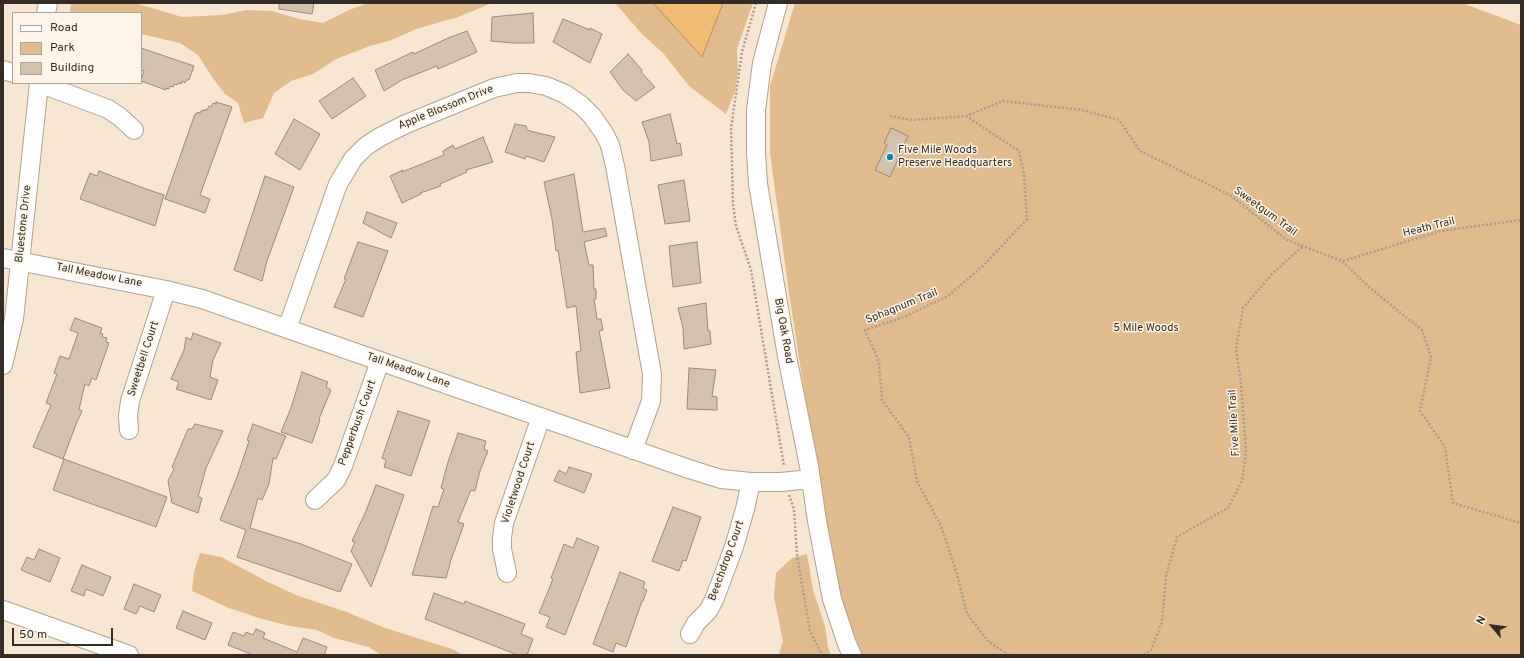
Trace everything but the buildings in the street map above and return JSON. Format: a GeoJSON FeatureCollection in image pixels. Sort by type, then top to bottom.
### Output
{"type":"FeatureCollection","features":[{"type":"Feature","properties":{"kind":"street","name":"Big Oak Road"},"geometry":{"type":"LineString","coordinates":[[778,3],[762,63],[756,110],[756,153],[760,199],[832,599],[846,644],[852,655]]}},
{"type":"Feature","properties":{"kind":"street","name":"Apple Blossom Drive"},"geometry":{"type":"LineString","coordinates":[[287,329],[338,184],[353,159],[366,146],[380,136],[406,124],[494,88],[517,83],[529,83],[546,86],[581,105],[592,116],[604,133],[610,145],[652,374],[651,401],[633,450]]}},
{"type":"Feature","properties":{"kind":"street","name":"Bluestone Drive"},"geometry":{"type":"LineString","coordinates":[[3,364],[14,319],[12,259],[39,84]]}},
{"type":"Feature","properties":{"kind":"street"},"geometry":{"type":"LineString","coordinates":[[42,84],[108,109],[120,116],[134,130]]}},
{"type":"Feature","properties":{"kind":"street","name":"Tall Meadow Lane"},"geometry":{"type":"LineString","coordinates":[[12,259],[166,290],[202,299],[689,470],[721,479],[751,482],[786,482],[811,479]]}},
{"type":"Feature","properties":{"kind":"street","name":"Sweetbell Court"},"geometry":{"type":"LineString","coordinates":[[129,430],[128,416],[130,401],[166,290]]}},
{"type":"Feature","properties":{"kind":"street","name":"Pepperbush Court"},"geometry":{"type":"LineString","coordinates":[[315,500],[336,480],[343,466],[380,361]]}},
{"type":"Feature","properties":{"kind":"street","name":"Violetwood Court"},"geometry":{"type":"LineString","coordinates":[[507,573],[502,549],[504,523],[541,417]]}},
{"type":"Feature","properties":{"kind":"street","name":"Beechdrop Court"},"geometry":{"type":"LineString","coordinates":[[690,634],[708,611],[714,600],[734,548],[751,482]]}},
{"type":"Feature","properties":{"kind":"street"},"geometry":{"type":"LineString","coordinates":[[3,610],[128,655]]}},
{"type":"Feature","properties":{"kind":"path"},"geometry":{"type":"LineString","coordinates":[[756,3],[742,52],[731,128],[733,204],[736,226],[751,270],[786,482],[794,509],[797,555],[810,632],[822,655]]}},
{"type":"Feature","properties":{"kind":"path","name":"Sweetgum Trail"},"geometry":{"type":"LineString","coordinates":[[890,116],[912,120],[966,116],[1003,101],[1082,110],[1119,120],[1140,151],[1230,195],[1287,240],[1342,261],[1370,288],[1422,330],[1431,357],[1420,412],[1445,447],[1453,503],[1521,522]]}},
{"type":"Feature","properties":{"kind":"path","name":"Sphagnum Trail"},"geometry":{"type":"LineString","coordinates":[[966,116],[1019,151],[1024,174],[1027,219],[983,266],[948,296],[904,317],[865,330],[879,362],[882,400],[909,437],[917,481],[942,526],[967,614],[990,642],[1009,655]]}},
{"type":"Feature","properties":{"kind":"path","name":"Heath Trail"},"geometry":{"type":"LineString","coordinates":[[1342,261],[1441,232],[1521,220]]}},
{"type":"Feature","properties":{"kind":"path","name":"Five Mile Trail"},"geometry":{"type":"LineString","coordinates":[[1144,655],[1151,650],[1162,622],[1166,576],[1177,537],[1228,508],[1242,481],[1246,452],[1241,383],[1236,349],[1244,308],[1272,274],[1303,246]]}},
{"type":"Feature","properties":{"kind":"green space"},"geometry":{"type":"Polygon","coordinates":[[[71,3],[135,3],[182,17],[222,15],[247,10],[272,11],[299,19],[323,23],[349,10],[368,3],[492,3],[458,17],[416,29],[389,41],[370,46],[336,59],[313,74],[291,81],[274,93],[263,118],[244,123],[238,103],[225,94],[198,55],[180,43],[142,34],[142,12],[70,12],[71,3]]]}},
{"type":"Feature","properties":{"kind":"green space"},"geometry":{"type":"Polygon","coordinates":[[[615,3],[753,3],[737,49],[738,70],[735,91],[726,114],[689,86],[663,53],[642,34],[615,3]]]}},
{"type":"Feature","properties":{"kind":"green space","name":"5 Mile Woods"},"geometry":{"type":"Polygon","coordinates":[[[795,3],[1462,3],[1521,25],[1521,655],[862,655],[840,595],[824,520],[789,293],[770,153],[770,86],[795,3]]]}},
{"type":"Feature","properties":{"kind":"green space"},"geometry":{"type":"Polygon","coordinates":[[[200,553],[221,557],[296,595],[344,611],[385,628],[452,649],[463,655],[381,655],[369,647],[334,638],[317,630],[290,626],[262,619],[229,608],[192,591],[194,572],[200,553]]]}},
{"type":"Feature","properties":{"kind":"green space"},"geometry":{"type":"Polygon","coordinates":[[[807,554],[813,590],[825,626],[828,647],[831,655],[779,655],[783,641],[774,597],[776,573],[792,558],[807,554]]]}},
{"type":"Feature","properties":{"kind":"shaded area"},"geometry":{"type":"Polygon","coordinates":[[[653,3],[723,3],[702,57],[653,3]]]}},
{"type":"Feature","properties":{"kind":"place","name":"Five Mile Woods Preserve Headquarters"},"geometry":{"type":"Point","coordinates":[890,157]}}]}
